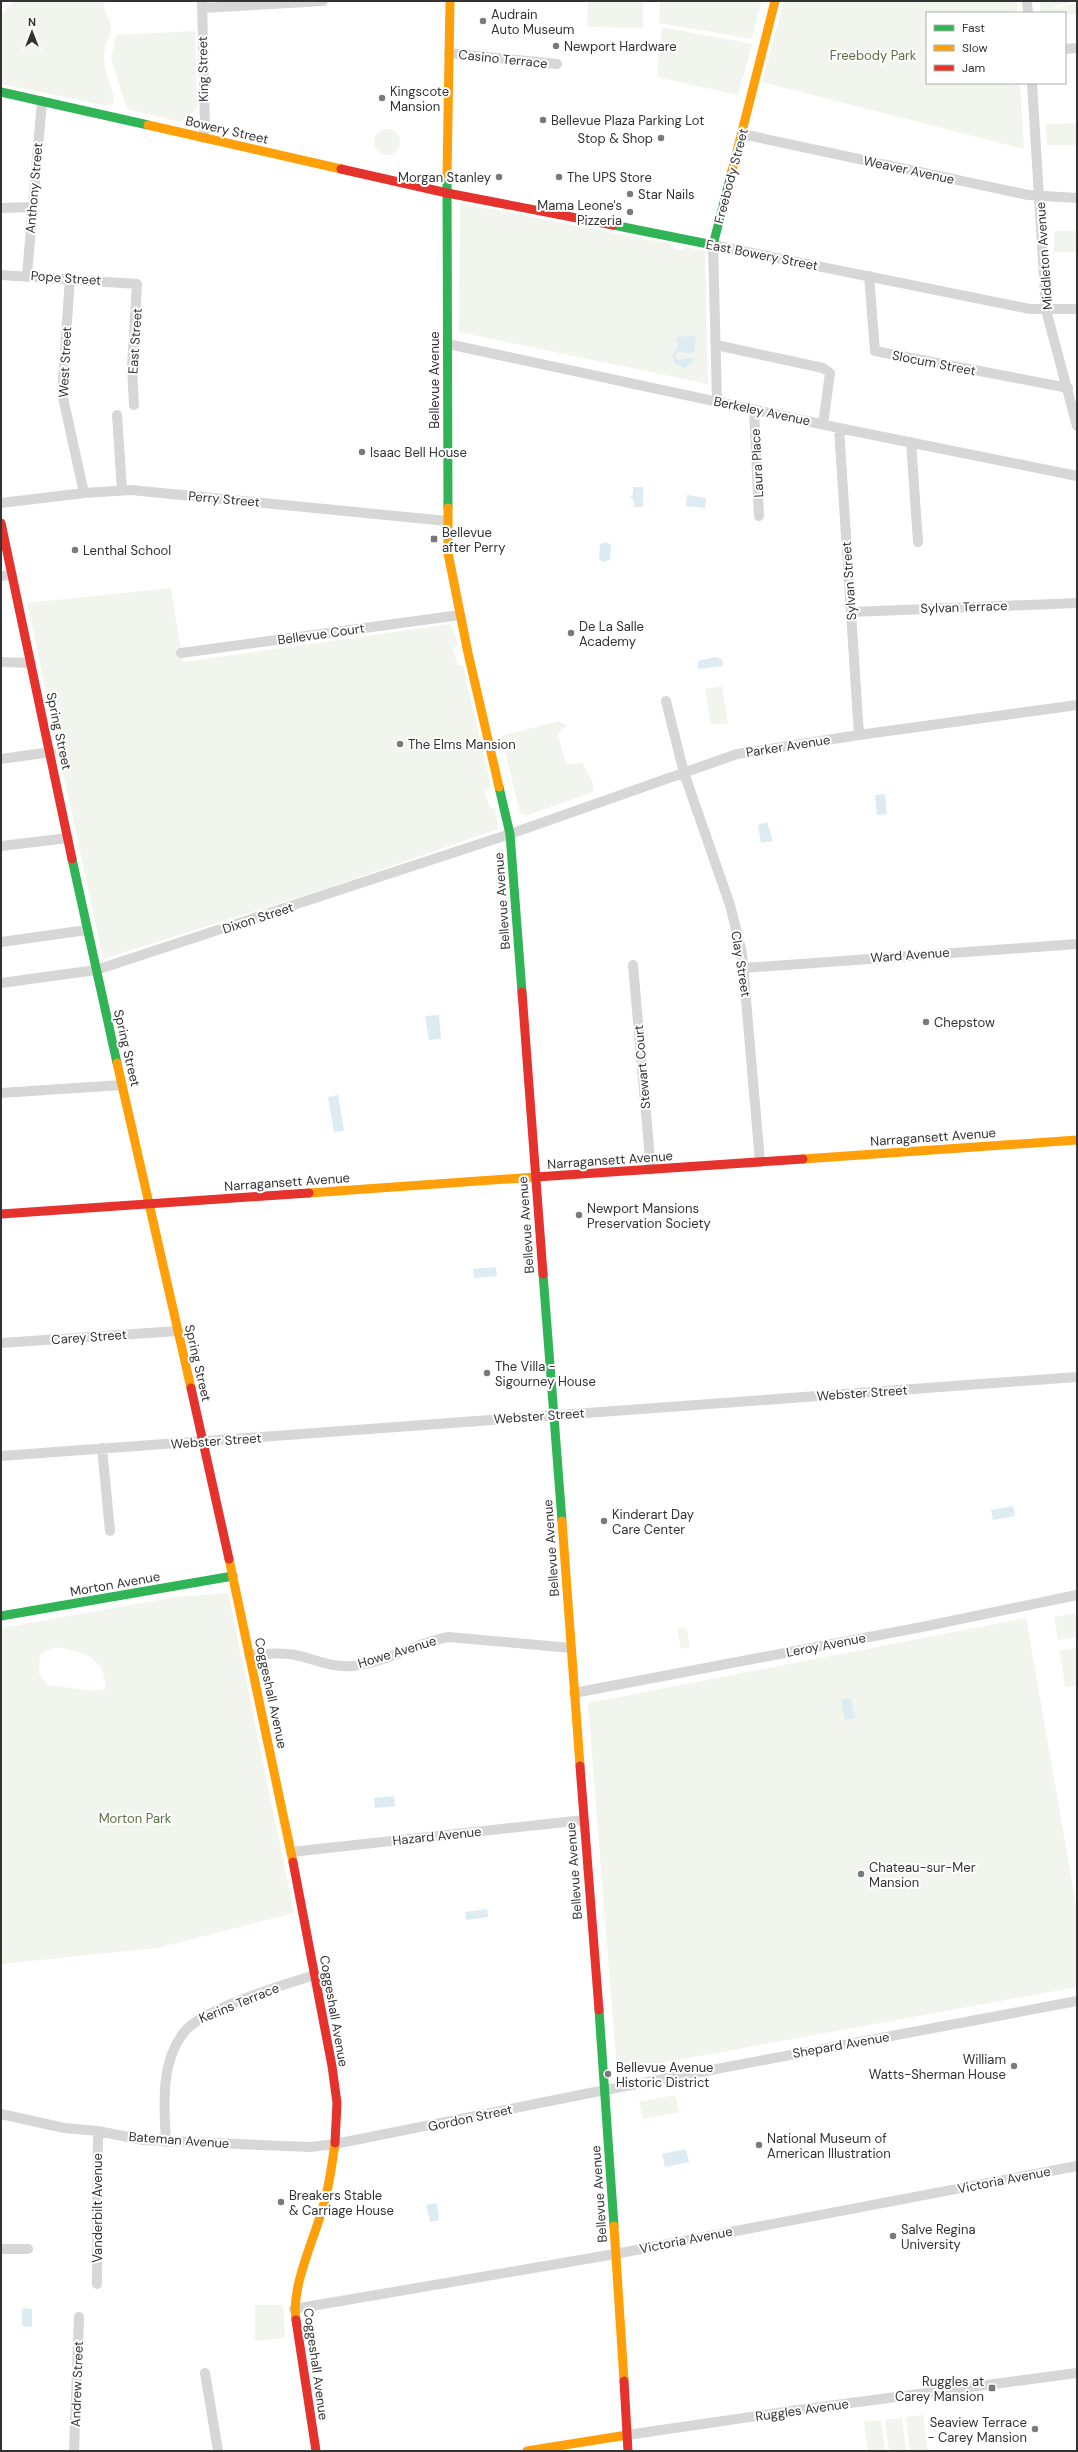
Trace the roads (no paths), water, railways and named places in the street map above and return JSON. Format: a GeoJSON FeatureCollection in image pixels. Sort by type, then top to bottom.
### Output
{"type":"FeatureCollection","features":[{"type":"Feature","properties":{"kind":"main road","name":"Bellevue Avenue"},"geometry":{"type":"LineString","coordinates":[[450,1],[447,193],[448,553],[460,616],[510,834],[605,2090],[628,2451]]}},
{"type":"Feature","properties":{"kind":"main road","name":"Freebody Street"},"geometry":{"type":"LineString","coordinates":[[713,245],[775,1]]}},
{"type":"Feature","properties":{"kind":"main road","name":"Bowery Street"},"geometry":{"type":"LineString","coordinates":[[1,92],[447,193]]}},
{"type":"Feature","properties":{"kind":"main road","name":"East Bowery Street"},"geometry":{"type":"LineString","coordinates":[[447,193],[713,245]]}},
{"type":"Feature","properties":{"kind":"main road","name":"Spring Street"},"geometry":{"type":"LineString","coordinates":[[1,523],[51,752],[87,930],[233,1576]]}},
{"type":"Feature","properties":{"kind":"main road","name":"Narragansett Avenue"},"geometry":{"type":"LineString","coordinates":[[1,1214],[1077,1140]]}},
{"type":"Feature","properties":{"kind":"main road","name":"Morton Avenue"},"geometry":{"type":"LineString","coordinates":[[1,1616],[233,1576]]}},
{"type":"Feature","properties":{"kind":"main road","name":"Coggeshall Avenue"},"geometry":{"type":"LineString","coordinates":[[233,1576],[291,1852],[338,2103],[335,2144],[323,2208],[297,2291],[294,2309],[316,2451]]}},
{"type":"Feature","properties":{"kind":"main road","name":"Ruggles Avenue"},"geometry":{"type":"LineString","coordinates":[[527,2451],[627,2435]]}},
{"type":"Feature","properties":{"kind":"street"},"geometry":{"type":"LineString","coordinates":[[202,5],[323,1]]}},
{"type":"Feature","properties":{"kind":"street"},"geometry":{"type":"LineString","coordinates":[[1027,1],[1028,12]]}},
{"type":"Feature","properties":{"kind":"street","name":"King Street"},"geometry":{"type":"LineString","coordinates":[[202,5],[205,125],[203,138]]}},
{"type":"Feature","properties":{"kind":"street"},"geometry":{"type":"LineString","coordinates":[[1066,49],[1077,48]]}},
{"type":"Feature","properties":{"kind":"street","name":"Casino Terrace"},"geometry":{"type":"LineString","coordinates":[[448,53],[557,64]]}},
{"type":"Feature","properties":{"kind":"street","name":"Middleton Avenue"},"geometry":{"type":"LineString","coordinates":[[1032,84],[1046,310],[1068,388],[1074,401],[1077,426]]}},
{"type":"Feature","properties":{"kind":"street","name":"Anthony Street"},"geometry":{"type":"LineString","coordinates":[[27,275],[42,102]]}},
{"type":"Feature","properties":{"kind":"street","name":"Weaver Avenue"},"geometry":{"type":"LineString","coordinates":[[742,134],[1040,196],[1077,198]]}},
{"type":"Feature","properties":{"kind":"street"},"geometry":{"type":"LineString","coordinates":[[1,208],[33,207]]}},
{"type":"Feature","properties":{"kind":"street","name":"East Bowery Street"},"geometry":{"type":"LineString","coordinates":[[713,245],[1030,309],[1077,309]]}},
{"type":"Feature","properties":{"kind":"street","name":"Freebody Street"},"geometry":{"type":"LineString","coordinates":[[713,245],[716,401]]}},
{"type":"Feature","properties":{"kind":"street","name":"Pope Street"},"geometry":{"type":"LineString","coordinates":[[1,275],[27,275],[130,282]]}},
{"type":"Feature","properties":{"kind":"street","name":"Slocum Street"},"geometry":{"type":"LineString","coordinates":[[869,276],[875,351],[1068,388]]}},
{"type":"Feature","properties":{"kind":"street","name":"West Street"},"geometry":{"type":"LineString","coordinates":[[70,278],[62,393],[84,493]]}},
{"type":"Feature","properties":{"kind":"street","name":"East Street"},"geometry":{"type":"LineString","coordinates":[[130,282],[137,284],[138,288],[132,367],[134,405]]}},
{"type":"Feature","properties":{"kind":"street","name":"Berkeley Avenue"},"geometry":{"type":"LineString","coordinates":[[448,344],[839,428],[1077,476]]}},
{"type":"Feature","properties":{"kind":"street"},"geometry":{"type":"LineString","coordinates":[[716,345],[823,368],[830,373],[823,424]]}},
{"type":"Feature","properties":{"kind":"street","name":"Laura Place"},"geometry":{"type":"LineString","coordinates":[[754,410],[759,516]]}},
{"type":"Feature","properties":{"kind":"street"},"geometry":{"type":"LineString","coordinates":[[117,415],[122,490]]}},
{"type":"Feature","properties":{"kind":"street","name":"Sylvan Street"},"geometry":{"type":"LineString","coordinates":[[839,428],[859,735]]}},
{"type":"Feature","properties":{"kind":"street"},"geometry":{"type":"LineString","coordinates":[[911,442],[918,542]]}},
{"type":"Feature","properties":{"kind":"street","name":"Perry Street"},"geometry":{"type":"LineString","coordinates":[[1,503],[122,490],[447,521]]}},
{"type":"Feature","properties":{"kind":"street"},"geometry":{"type":"LineString","coordinates":[[1,576],[12,575]]}},
{"type":"Feature","properties":{"kind":"street","name":"Sylvan Terrace"},"geometry":{"type":"LineString","coordinates":[[851,612],[1077,603]]}},
{"type":"Feature","properties":{"kind":"street","name":"Bellevue Court"},"geometry":{"type":"LineString","coordinates":[[181,653],[460,616]]}},
{"type":"Feature","properties":{"kind":"street"},"geometry":{"type":"LineString","coordinates":[[1,662],[31,663]]}},
{"type":"Feature","properties":{"kind":"street","name":"Clay Street"},"geometry":{"type":"LineString","coordinates":[[666,701],[684,773],[730,905],[744,968],[760,1162]]}},
{"type":"Feature","properties":{"kind":"street","name":"Parker Avenue"},"geometry":{"type":"LineString","coordinates":[[510,834],[737,754],[859,735],[1077,705]]}},
{"type":"Feature","properties":{"kind":"street"},"geometry":{"type":"LineString","coordinates":[[1,759],[51,752]]}},
{"type":"Feature","properties":{"kind":"street","name":"Dixon Street"},"geometry":{"type":"LineString","coordinates":[[1,983],[96,970],[510,834]]}},
{"type":"Feature","properties":{"kind":"street"},"geometry":{"type":"LineString","coordinates":[[1,846],[68,838]]}},
{"type":"Feature","properties":{"kind":"street"},"geometry":{"type":"LineString","coordinates":[[1,942],[87,930]]}},
{"type":"Feature","properties":{"kind":"street","name":"Ward Avenue"},"geometry":{"type":"LineString","coordinates":[[744,968],[1077,944]]}},
{"type":"Feature","properties":{"kind":"street","name":"Stewart Court"},"geometry":{"type":"LineString","coordinates":[[633,965],[651,1170]]}},
{"type":"Feature","properties":{"kind":"street"},"geometry":{"type":"LineString","coordinates":[[1,1094],[122,1085]]}},
{"type":"Feature","properties":{"kind":"street","name":"Carey Street"},"geometry":{"type":"LineString","coordinates":[[1,1343],[178,1331]]}},
{"type":"Feature","properties":{"kind":"street","name":"Webster Street"},"geometry":{"type":"LineString","coordinates":[[1,1456],[1077,1377]]}},
{"type":"Feature","properties":{"kind":"street"},"geometry":{"type":"LineString","coordinates":[[102,1448],[110,1531]]}},
{"type":"Feature","properties":{"kind":"street","name":"Leroy Avenue"},"geometry":{"type":"LineString","coordinates":[[574,1694],[927,1626],[1077,1595]]}},
{"type":"Feature","properties":{"kind":"street","name":"Howe Avenue"},"geometry":{"type":"LineString","coordinates":[[249,1655],[296,1655],[336,1666],[352,1666],[368,1663],[430,1640],[449,1638],[571,1648]]}},
{"type":"Feature","properties":{"kind":"street","name":"Hazard Avenue"},"geometry":{"type":"LineString","coordinates":[[291,1852],[584,1820]]}},
{"type":"Feature","properties":{"kind":"street","name":"Kerins Terrace"},"geometry":{"type":"LineString","coordinates":[[166,2142],[164,2107],[167,2073],[176,2046],[184,2031],[193,2022],[211,2013],[263,1992],[315,1975]]}},
{"type":"Feature","properties":{"kind":"street","name":"Shepard Avenue"},"geometry":{"type":"LineString","coordinates":[[605,2090],[1077,2001]]}},
{"type":"Feature","properties":{"kind":"street","name":"Gordon Street"},"geometry":{"type":"LineString","coordinates":[[335,2144],[605,2090]]}},
{"type":"Feature","properties":{"kind":"street","name":"Bateman Avenue"},"geometry":{"type":"LineString","coordinates":[[1,2114],[64,2128],[98,2131],[143,2140],[310,2147],[335,2144]]}},
{"type":"Feature","properties":{"kind":"street","name":"Vanderbilt Avenue"},"geometry":{"type":"LineString","coordinates":[[98,2131],[98,2284]]}},
{"type":"Feature","properties":{"kind":"street","name":"Victoria Avenue"},"geometry":{"type":"LineString","coordinates":[[294,2309],[615,2254],[1077,2166]]}},
{"type":"Feature","properties":{"kind":"street"},"geometry":{"type":"LineString","coordinates":[[1,2249],[28,2249]]}},
{"type":"Feature","properties":{"kind":"street","name":"Andrew Street"},"geometry":{"type":"LineString","coordinates":[[74,2451],[79,2318]]}},
{"type":"Feature","properties":{"kind":"street"},"geometry":{"type":"LineString","coordinates":[[205,2373],[218,2451]]}},
{"type":"Feature","properties":{"kind":"street","name":"Ruggles Avenue"},"geometry":{"type":"LineString","coordinates":[[627,2435],[798,2410],[1077,2373]]}},
{"type":"Feature","properties":{"kind":"place","name":"Audrain Auto Museum"},"geometry":{"type":"Point","coordinates":[483,21]}},
{"type":"Feature","properties":{"kind":"place","name":"Newport Hardware"},"geometry":{"type":"Point","coordinates":[556,46]}},
{"type":"Feature","properties":{"kind":"place","name":"Kingscote Mansion"},"geometry":{"type":"Point","coordinates":[382,98]}},
{"type":"Feature","properties":{"kind":"place","name":"Bellevue Plaza Parking Lot"},"geometry":{"type":"Point","coordinates":[543,120]}},
{"type":"Feature","properties":{"kind":"place","name":"Stop & Shop"},"geometry":{"type":"Point","coordinates":[661,138]}},
{"type":"Feature","properties":{"kind":"place","name":"Morgan Stanley"},"geometry":{"type":"Point","coordinates":[499,177]}},
{"type":"Feature","properties":{"kind":"place","name":"The UPS Store"},"geometry":{"type":"Point","coordinates":[559,177]}},
{"type":"Feature","properties":{"kind":"place","name":"Star Nails"},"geometry":{"type":"Point","coordinates":[630,194]}},
{"type":"Feature","properties":{"kind":"place","name":"Mama Leone's Pizzeria"},"geometry":{"type":"Point","coordinates":[630,212]}},
{"type":"Feature","properties":{"kind":"place","name":"Isaac Bell House"},"geometry":{"type":"Point","coordinates":[362,452]}},
{"type":"Feature","properties":{"kind":"place","name":"Bellevue after Perry"},"geometry":{"type":"Point","coordinates":[434,539]}},
{"type":"Feature","properties":{"kind":"place","name":"Lenthal School"},"geometry":{"type":"Point","coordinates":[75,550]}},
{"type":"Feature","properties":{"kind":"place","name":"De La Salle Academy"},"geometry":{"type":"Point","coordinates":[571,633]}},
{"type":"Feature","properties":{"kind":"place","name":"The Elms Mansion"},"geometry":{"type":"Point","coordinates":[400,744]}},
{"type":"Feature","properties":{"kind":"place","name":"Chepstow"},"geometry":{"type":"Point","coordinates":[926,1022]}},
{"type":"Feature","properties":{"kind":"place","name":"Newport Mansions Preservation Society"},"geometry":{"type":"Point","coordinates":[579,1215]}},
{"type":"Feature","properties":{"kind":"place","name":"The Villa - Sigourney House"},"geometry":{"type":"Point","coordinates":[487,1373]}},
{"type":"Feature","properties":{"kind":"place","name":"Kinderart Day Care Center"},"geometry":{"type":"Point","coordinates":[604,1521]}},
{"type":"Feature","properties":{"kind":"place","name":"Chateau-sur-Mer Mansion"},"geometry":{"type":"Point","coordinates":[861,1874]}},
{"type":"Feature","properties":{"kind":"place","name":"William Watts-Sherman House"},"geometry":{"type":"Point","coordinates":[1014,2066]}},
{"type":"Feature","properties":{"kind":"place","name":"Bellevue Avenue Historic District"},"geometry":{"type":"Point","coordinates":[608,2074]}},
{"type":"Feature","properties":{"kind":"place","name":"National Museum of American Illustration"},"geometry":{"type":"Point","coordinates":[759,2145]}},
{"type":"Feature","properties":{"kind":"place","name":"Breakers Stable & Carriage House"},"geometry":{"type":"Point","coordinates":[281,2202]}},
{"type":"Feature","properties":{"kind":"place","name":"Salve Regina University"},"geometry":{"type":"Point","coordinates":[893,2236]}},
{"type":"Feature","properties":{"kind":"place","name":"Ruggles at Carey Mansion"},"geometry":{"type":"Point","coordinates":[992,2388]}},
{"type":"Feature","properties":{"kind":"place","name":"Seaview Terrace - Carey Mansion"},"geometry":{"type":"Point","coordinates":[1035,2429]}},
{"type":"Feature","properties":{"kind":"park label","name":"Freebody Park"},"geometry":{"type":"Point","coordinates":[873,55]}},
{"type":"Feature","properties":{"kind":"park label","name":"Morton Park"},"geometry":{"type":"Point","coordinates":[135,1818]}}]}
